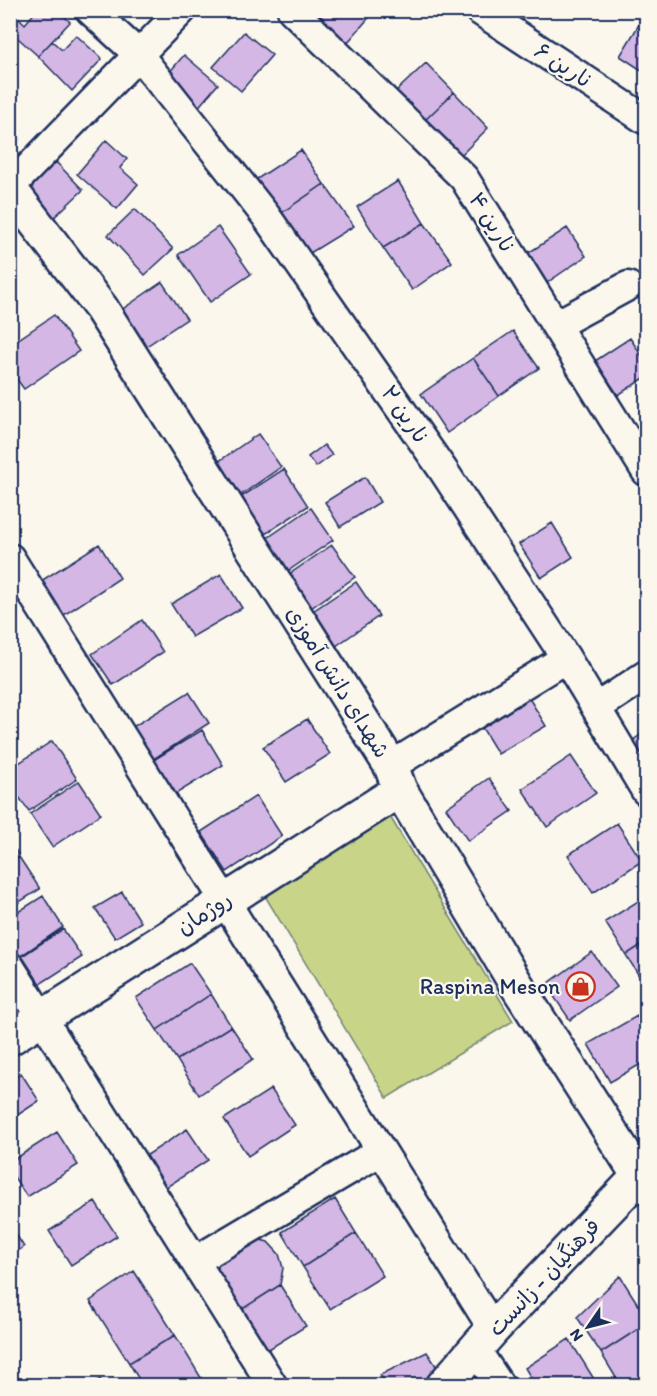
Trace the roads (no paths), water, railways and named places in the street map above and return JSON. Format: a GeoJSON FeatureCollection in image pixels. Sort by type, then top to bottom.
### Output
{"type":"FeatureCollection","features":[{"type":"Feature","properties":{"kind":"street","name":"نارین ۲"},"geometry":{"type":"LineString","coordinates":[[90,10],[138,54],[266,216],[443,470],[566,658],[646,791]]}},
{"type":"Feature","properties":{"kind":"street"},"geometry":{"type":"LineString","coordinates":[[10,188],[182,10]]}},
{"type":"Feature","properties":{"kind":"street","name":"نارین ۴"},"geometry":{"type":"LineString","coordinates":[[292,10],[464,178],[646,471]]}},
{"type":"Feature","properties":{"kind":"street","name":"نارین ۶"},"geometry":{"type":"LineString","coordinates":[[479,10],[646,120]]}},
{"type":"Feature","properties":{"kind":"street","name":"شهدای دانش آموزی"},"geometry":{"type":"LineString","coordinates":[[10,188],[100,308],[396,778],[516,984],[644,1178]]}},
{"type":"Feature","properties":{"kind":"street"},"geometry":{"type":"LineString","coordinates":[[556,325],[628,286]]}},
{"type":"Feature","properties":{"kind":"street"},"geometry":{"type":"LineString","coordinates":[[10,558],[226,899],[381,1151],[485,1339],[500,1386]]}},
{"type":"Feature","properties":{"kind":"street"},"geometry":{"type":"LineString","coordinates":[[396,778],[566,658]]}},
{"type":"Feature","properties":{"kind":"street"},"geometry":{"type":"LineString","coordinates":[[596,708],[646,675]]}},
{"type":"Feature","properties":{"kind":"street","name":"روژمان"},"geometry":{"type":"LineString","coordinates":[[10,1038],[226,899],[396,778]]}},
{"type":"Feature","properties":{"kind":"street"},"geometry":{"type":"LineString","coordinates":[[10,967],[44,1017],[273,1386]]}},
{"type":"Feature","properties":{"kind":"street"},"geometry":{"type":"LineString","coordinates":[[195,1261],[381,1151]]}},
{"type":"Feature","properties":{"kind":"street","name":"فرهنگیان - زانست"},"geometry":{"type":"LineString","coordinates":[[443,1386],[485,1339],[644,1178]]}},
{"type":"Feature","properties":{"kind":"place","name":"Raspina Meson"},"geometry":{"type":"Point","coordinates":[581,986]}}]}
